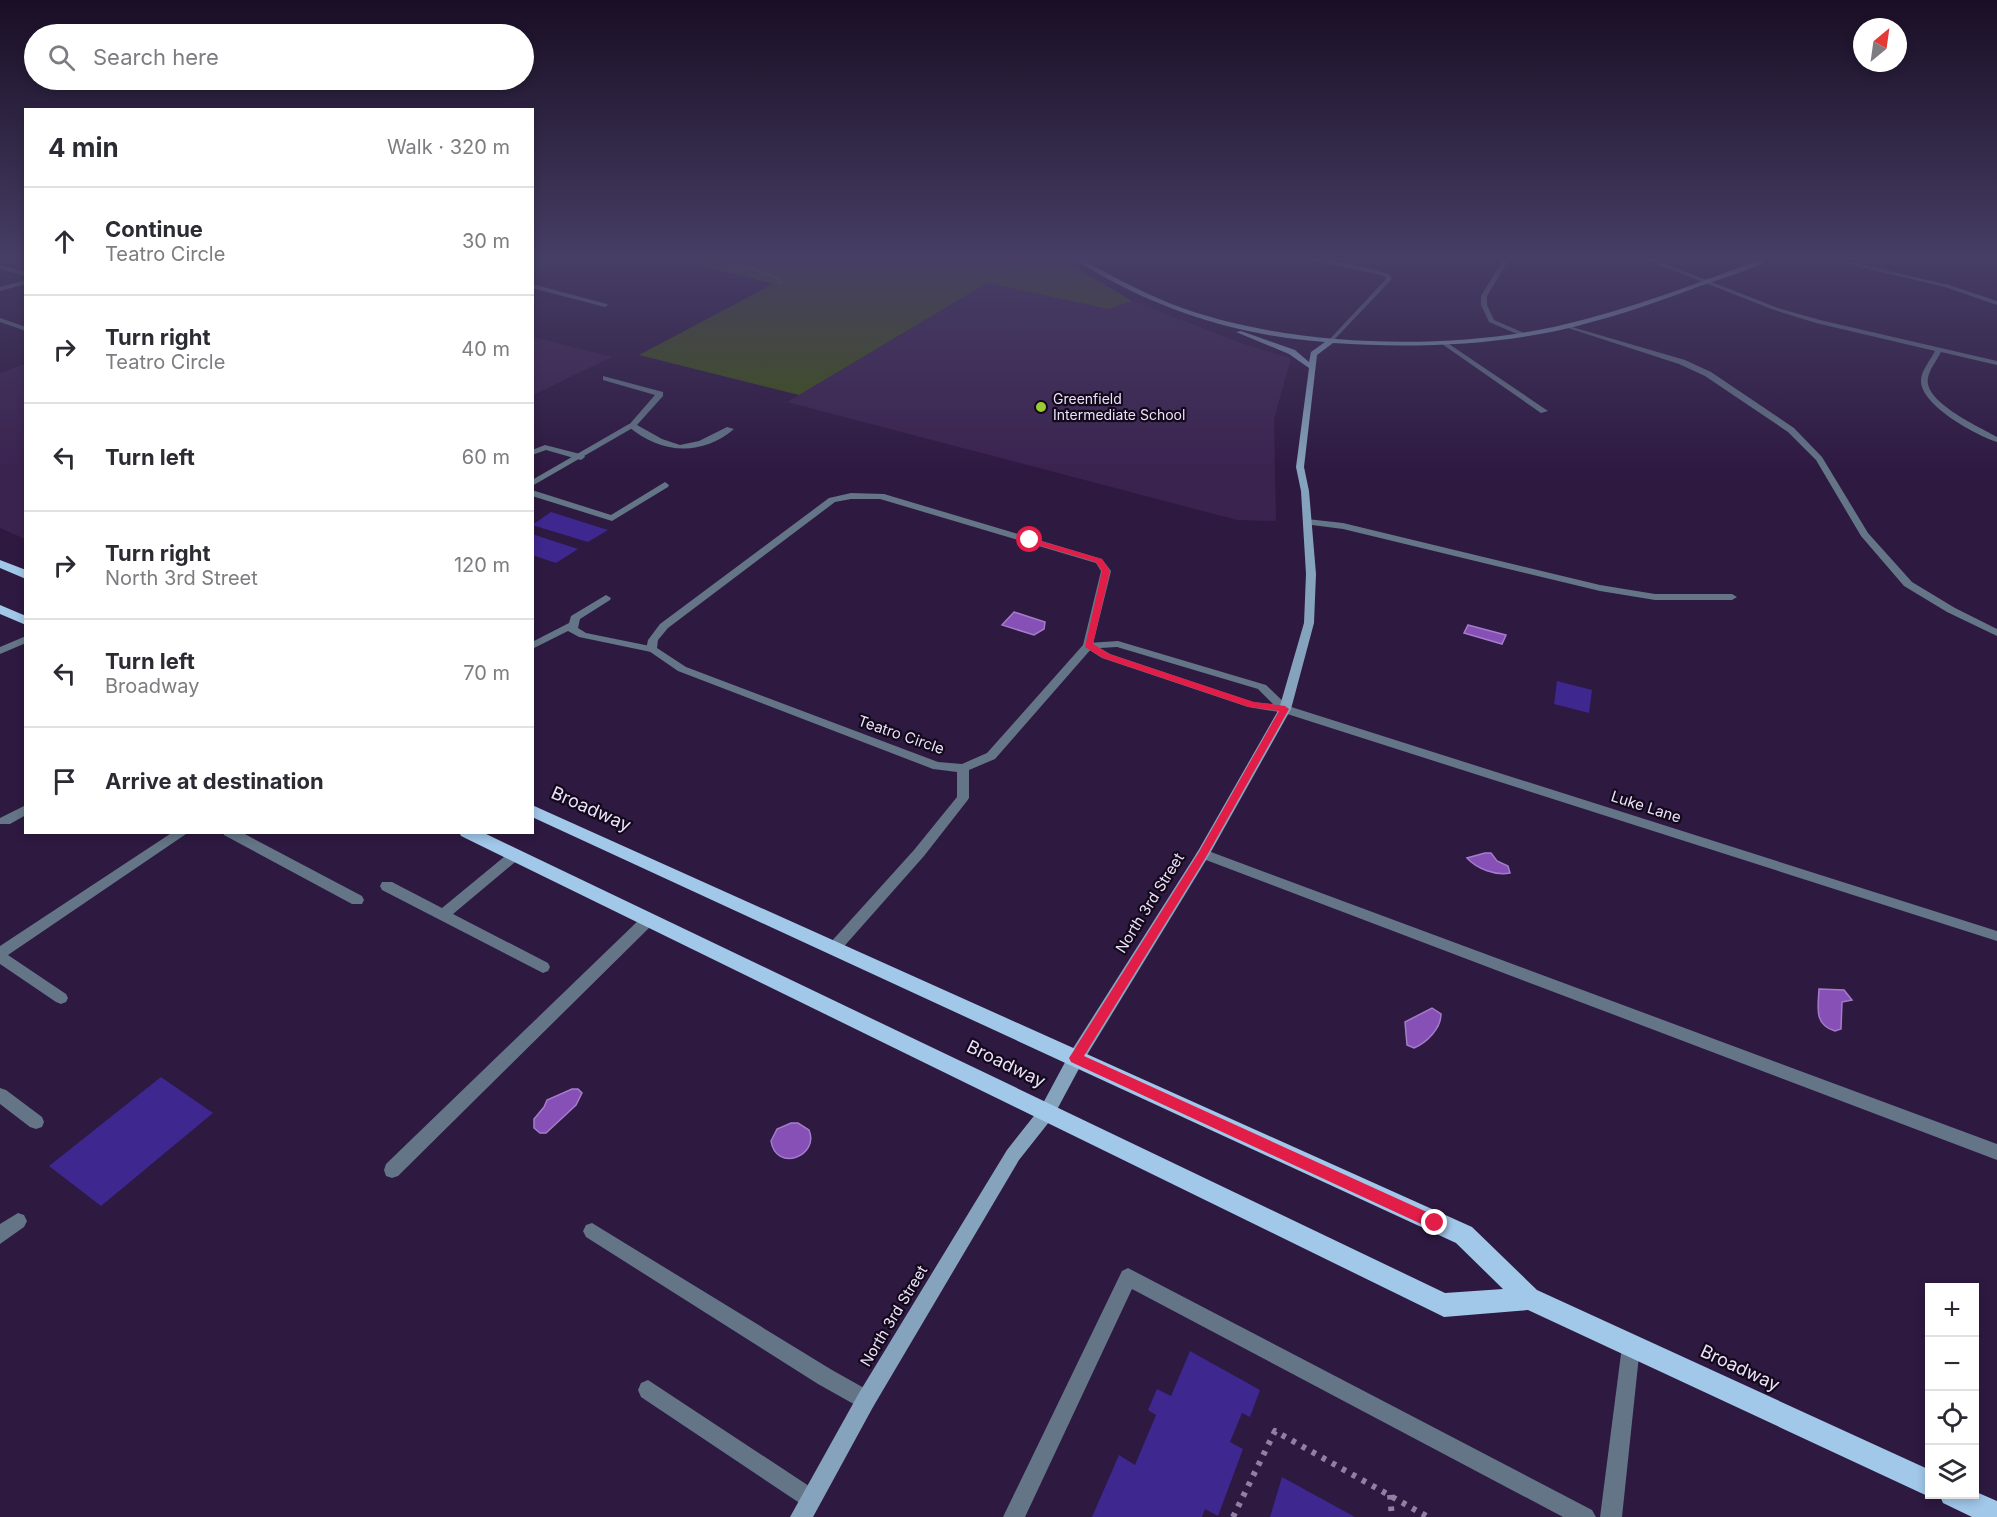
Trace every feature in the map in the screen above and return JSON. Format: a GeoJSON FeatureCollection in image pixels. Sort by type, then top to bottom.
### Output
{"type":"FeatureCollection","features":[{"type":"Feature","properties":{"kind":"main road"},"geometry":{"type":"LineString","coordinates":[[1232,329],[1292,352],[1312,367]]}},
{"type":"Feature","properties":{"kind":"main road"},"geometry":{"type":"LineString","coordinates":[[1253,329],[1331,341],[1381,344],[1444,343],[1551,329]]}},
{"type":"Feature","properties":{"kind":"main road","name":"North 3rd Street"},"geometry":{"type":"LineString","coordinates":[[801,1517],[866,1400],[1013,1155],[1047,1112],[1076,1058],[1203,854],[1285,709],[1309,623],[1311,574],[1300,467],[1312,367],[1314,354],[1331,341]]}},
{"type":"Feature","properties":{"kind":"main road"},"geometry":{"type":"LineString","coordinates":[[0,564],[24,574]]}},
{"type":"Feature","properties":{"kind":"main road"},"geometry":{"type":"LineString","coordinates":[[0,609],[24,620]]}},
{"type":"Feature","properties":{"kind":"main road","name":"Broadway"},"geometry":{"type":"LineString","coordinates":[[534,811],[1464,1235],[1529,1298],[1925,1482]]}},
{"type":"Feature","properties":{"kind":"main road","name":"Broadway"},"geometry":{"type":"LineString","coordinates":[[471,834],[1444,1305],[1529,1298]]}},
{"type":"Feature","properties":{"kind":"main road"},"geometry":{"type":"LineString","coordinates":[[1963,1499],[1997,1515]]}},
{"type":"Feature","properties":{"kind":"street","name":"North 3rd Street"},"geometry":{"type":"LineString","coordinates":[[1331,341],[1342,329]]}},
{"type":"Feature","properties":{"kind":"street"},"geometry":{"type":"LineString","coordinates":[[1510,329],[1522,334]]}},
{"type":"Feature","properties":{"kind":"street"},"geometry":{"type":"LineString","coordinates":[[1576,329],[1682,362],[1708,374],[1791,430],[1819,459],[1864,534],[1908,584],[1951,610],[1997,633]]}},
{"type":"Feature","properties":{"kind":"street"},"geometry":{"type":"LineString","coordinates":[[1847,329],[1997,363]]}},
{"type":"Feature","properties":{"kind":"street"},"geometry":{"type":"LineString","coordinates":[[1444,343],[1544,411]]}},
{"type":"Feature","properties":{"kind":"street"},"geometry":{"type":"LineString","coordinates":[[1939,350],[1924,378],[1927,391],[1948,411],[1997,440]]}},
{"type":"Feature","properties":{"kind":"street"},"geometry":{"type":"LineString","coordinates":[[534,483],[632,426],[660,394],[606,378]]}},
{"type":"Feature","properties":{"kind":"street"},"geometry":{"type":"LineString","coordinates":[[632,426],[664,446],[672,447],[702,444],[730,429]]}},
{"type":"Feature","properties":{"kind":"street"},"geometry":{"type":"LineString","coordinates":[[534,452],[545,447],[580,457]]}},
{"type":"Feature","properties":{"kind":"street"},"geometry":{"type":"LineString","coordinates":[[534,494],[612,519],[665,485]]}},
{"type":"Feature","properties":{"kind":"street","name":"Teatro Circle"},"geometry":{"type":"LineString","coordinates":[[851,496],[881,496],[1099,561],[1106,571],[1088,645],[992,756],[963,768],[938,766],[820,722],[682,669],[651,649],[653,640],[664,626],[832,500],[851,496]]}},
{"type":"Feature","properties":{"kind":"street"},"geometry":{"type":"LineString","coordinates":[[1307,522],[1343,526],[1600,588],[1656,597],[1732,597]]}},
{"type":"Feature","properties":{"kind":"street"},"geometry":{"type":"LineString","coordinates":[[606,598],[575,618],[572,628],[582,635],[651,649]]}},
{"type":"Feature","properties":{"kind":"street"},"geometry":{"type":"LineString","coordinates":[[534,645],[574,624]]}},
{"type":"Feature","properties":{"kind":"street"},"geometry":{"type":"LineString","coordinates":[[0,652],[24,640]]}},
{"type":"Feature","properties":{"kind":"street"},"geometry":{"type":"LineString","coordinates":[[1088,645],[1118,644],[1215,671],[1263,687],[1285,709]]}},
{"type":"Feature","properties":{"kind":"street","name":"Luke Lane"},"geometry":{"type":"LineString","coordinates":[[1088,645],[1106,656],[1252,705],[1285,709],[1997,936]]}},
{"type":"Feature","properties":{"kind":"street"},"geometry":{"type":"LineString","coordinates":[[835,947],[919,854],[963,798],[963,768]]}},
{"type":"Feature","properties":{"kind":"street"},"geometry":{"type":"LineString","coordinates":[[4,821],[24,809]]}},
{"type":"Feature","properties":{"kind":"street"},"geometry":{"type":"LineString","coordinates":[[61,998],[0,955],[180,834]]}},
{"type":"Feature","properties":{"kind":"street"},"geometry":{"type":"LineString","coordinates":[[233,834],[357,900]]}},
{"type":"Feature","properties":{"kind":"street"},"geometry":{"type":"LineString","coordinates":[[1203,854],[1997,1152]]}},
{"type":"Feature","properties":{"kind":"street"},"geometry":{"type":"LineString","coordinates":[[443,915],[515,855]]}},
{"type":"Feature","properties":{"kind":"street"},"geometry":{"type":"LineString","coordinates":[[387,886],[543,967]]}},
{"type":"Feature","properties":{"kind":"street"},"geometry":{"type":"LineString","coordinates":[[392,1170],[648,920]]}},
{"type":"Feature","properties":{"kind":"street"},"geometry":{"type":"LineString","coordinates":[[0,1095],[36,1122]]}},
{"type":"Feature","properties":{"kind":"street"},"geometry":{"type":"LineString","coordinates":[[0,1235],[18,1221]]}},
{"type":"Feature","properties":{"kind":"street"},"geometry":{"type":"LineString","coordinates":[[591,1231],[825,1377],[866,1400]]}},
{"type":"Feature","properties":{"kind":"street"},"geometry":{"type":"LineString","coordinates":[[1014,1517],[1128,1277],[1585,1517]]}},
{"type":"Feature","properties":{"kind":"street"},"geometry":{"type":"LineString","coordinates":[[1611,1517],[1631,1346]]}},
{"type":"Feature","properties":{"kind":"street"},"geometry":{"type":"LineString","coordinates":[[648,1390],[811,1499]]}},
{"type":"Feature","properties":{"kind":"path"},"geometry":{"type":"LineString","coordinates":[[1233,1517],[1275,1431],[1428,1517]]}},
{"type":"Feature","properties":{"kind":"path"},"geometry":{"type":"LineString","coordinates":[[1390,1494],[1392,1517]]}},
{"type":"Feature","properties":{"kind":"shaded area","name":"Greenfield Intermediate School"},"geometry":{"type":"Polygon","coordinates":[[[910,329],[1204,329],[1246,345],[1291,358],[1274,419],[1276,521],[1237,520],[787,402],[910,329]]]}},
{"type":"Feature","properties":{"kind":"shaded area"},"geometry":{"type":"Polygon","coordinates":[[[534,337],[612,357],[534,395],[534,337]]]}},
{"type":"Feature","properties":{"kind":"shaded area"},"geometry":{"type":"Polygon","coordinates":[[[24,365],[24,539],[0,528],[0,373],[24,365]]]}},
{"type":"Feature","properties":{"kind":"shaded area"},"geometry":{"type":"Polygon","coordinates":[[[1014,612],[1045,622],[1044,629],[1034,635],[1002,625],[1014,612]]]}},
{"type":"Feature","properties":{"kind":"shaded area"},"geometry":{"type":"Polygon","coordinates":[[[1468,625],[1506,635],[1502,644],[1464,633],[1468,625]]]}},
{"type":"Feature","properties":{"kind":"shaded area"},"geometry":{"type":"Polygon","coordinates":[[[1491,853],[1497,861],[1508,866],[1510,873],[1487,871],[1467,858],[1491,853]]]}},
{"type":"Feature","properties":{"kind":"shaded area"},"geometry":{"type":"Polygon","coordinates":[[[1819,989],[1844,990],[1852,1000],[1842,1002],[1841,1029],[1835,1031],[1828,1028],[1820,1020],[1819,989]]]}},
{"type":"Feature","properties":{"kind":"shaded area"},"geometry":{"type":"Polygon","coordinates":[[[1432,1008],[1441,1014],[1436,1030],[1419,1046],[1414,1048],[1407,1045],[1405,1022],[1432,1008]]]}},
{"type":"Feature","properties":{"kind":"shaded area"},"geometry":{"type":"Polygon","coordinates":[[[572,1089],[578,1089],[582,1093],[576,1105],[546,1133],[540,1133],[534,1128],[534,1119],[547,1100],[572,1089]]]}},
{"type":"Feature","properties":{"kind":"shaded area"},"geometry":{"type":"Polygon","coordinates":[[[791,1123],[798,1123],[809,1130],[811,1139],[803,1153],[788,1158],[775,1151],[771,1141],[777,1129],[791,1123]]]}},
{"type":"Feature","properties":{"kind":"green space"},"geometry":{"type":"Polygon","coordinates":[[[688,329],[910,329],[799,395],[639,355],[688,329]]]}},
{"type":"Feature","properties":{"kind":"building"},"geometry":{"type":"Polygon","coordinates":[[[551,512],[608,530],[588,542],[534,526],[551,512]]]}},
{"type":"Feature","properties":{"kind":"building"},"geometry":{"type":"Polygon","coordinates":[[[534,535],[578,549],[556,563],[534,556],[534,535]]]}},
{"type":"Feature","properties":{"kind":"building"},"geometry":{"type":"Polygon","coordinates":[[[1557,681],[1592,690],[1589,713],[1554,704],[1557,681]]]}},
{"type":"Feature","properties":{"kind":"building"},"geometry":{"type":"Polygon","coordinates":[[[161,1077],[213,1113],[101,1206],[49,1166],[161,1077]]]}},
{"type":"Feature","properties":{"kind":"building"},"geometry":{"type":"Polygon","coordinates":[[[1190,1351],[1260,1390],[1250,1417],[1242,1413],[1230,1442],[1243,1449],[1218,1516],[1205,1509],[1202,1517],[1092,1517],[1119,1455],[1135,1465],[1156,1415],[1148,1410],[1157,1389],[1171,1396],[1190,1351]]]}},
{"type":"Feature","properties":{"kind":"building"},"geometry":{"type":"Polygon","coordinates":[[[1282,1477],[1355,1517],[1270,1517],[1282,1477]]]}},
{"type":"Feature","properties":{"kind":"place","name":"Greenfield Intermediate School"},"geometry":{"type":"Point","coordinates":[1041,407]}},
{"type":"Feature","properties":{"kind":"route"},"geometry":{"type":"LineString","coordinates":[[1030,540],[1099,561],[1106,571],[1088,645],[1106,656],[1252,705],[1285,709],[1203,854],[1076,1058],[1435,1223]]}}]}
